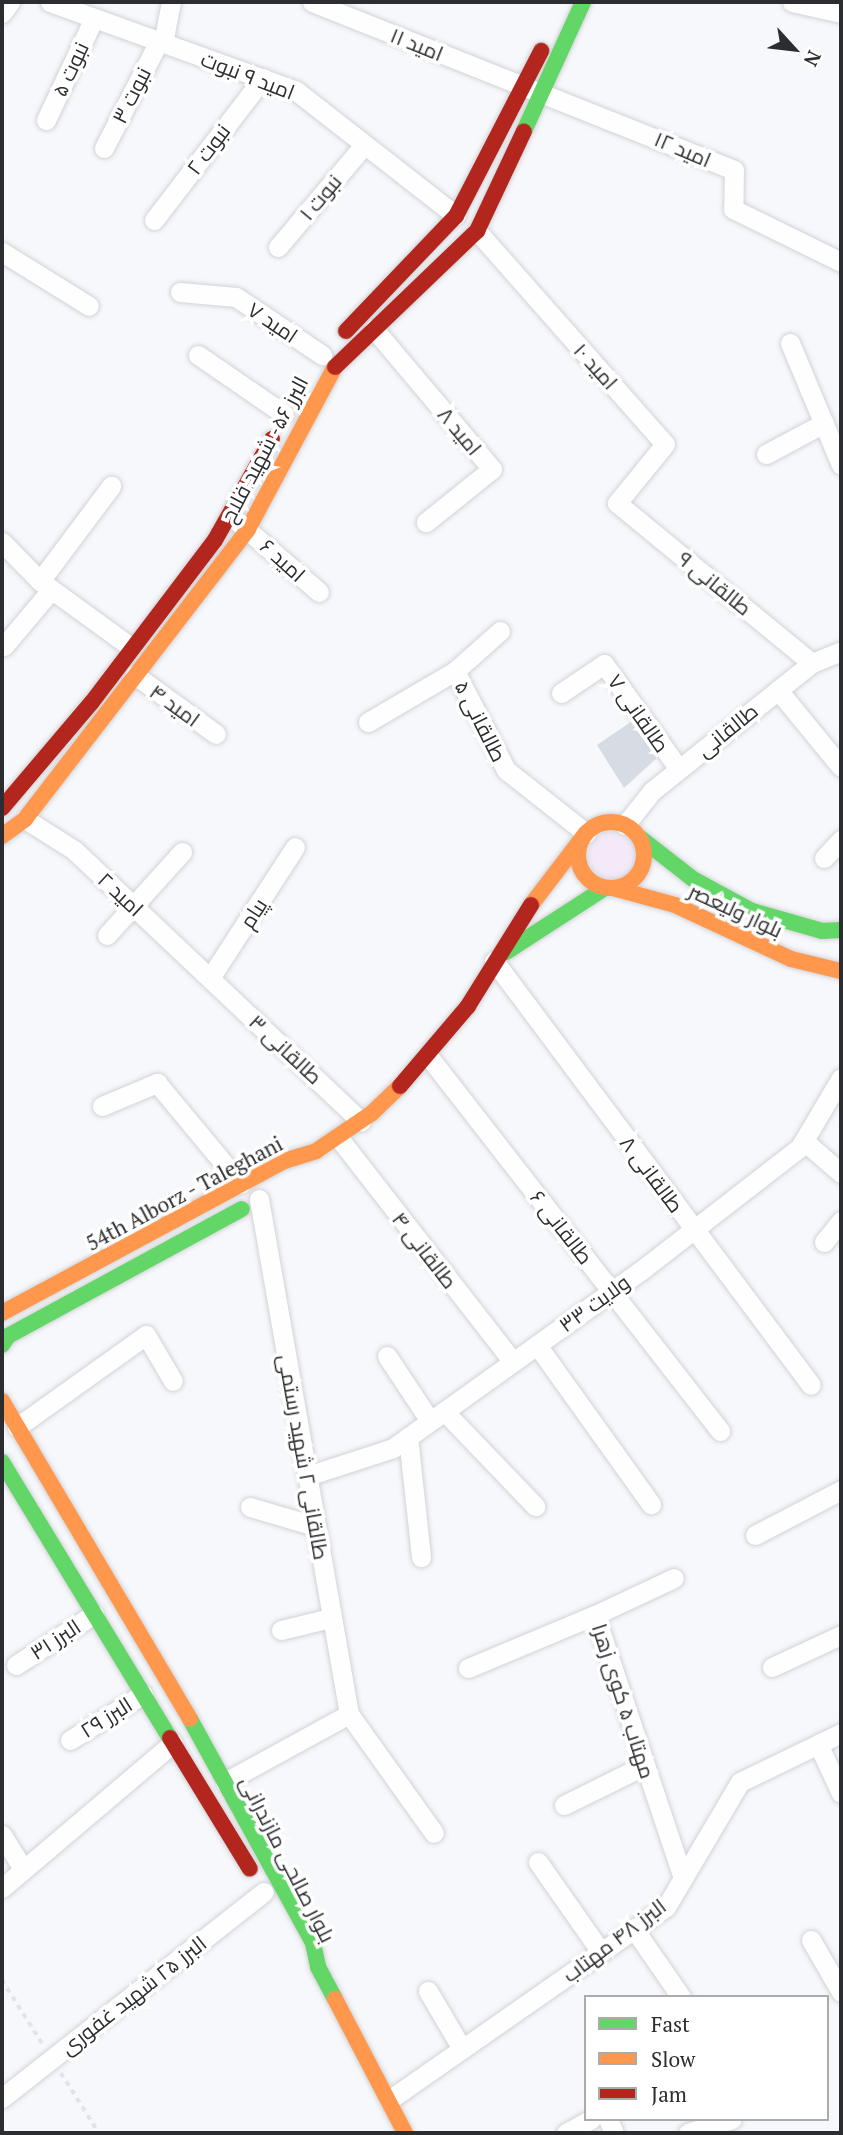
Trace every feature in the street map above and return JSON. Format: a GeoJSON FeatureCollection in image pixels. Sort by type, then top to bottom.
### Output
{"type":"FeatureCollection","features":[{"type":"Feature","properties":{"kind":"main road","name":"البرز ۵۶- شهید فلاح"},"geometry":{"type":"LineString","coordinates":[[318,360],[456,216],[523,86],[576,3]]}},
{"type":"Feature","properties":{"kind":"main road","name":"البرز ۵۶- شهید فلاح"},"geometry":{"type":"LineString","coordinates":[[2,836],[25,819],[248,528],[331,371],[477,231],[542,90],[576,3]]}},
{"type":"Feature","properties":{"kind":"main road","name":"البرز ۵۶- شهید فلاح"},"geometry":{"type":"LineString","coordinates":[[2,808],[131,647],[230,517],[296,395]]}},
{"type":"Feature","properties":{"kind":"main road"},"geometry":{"type":"LineString","coordinates":[[316,1151],[361,1121],[429,1057],[522,916],[586,833],[604,822],[632,831],[643,847],[641,870],[634,879],[609,888],[494,961]]}},
{"type":"Feature","properties":{"kind":"main road","name":"بلوار ولیعصر"},"geometry":{"type":"LineString","coordinates":[[632,831],[693,879],[752,911],[822,931],[841,930]]}},
{"type":"Feature","properties":{"kind":"main road"},"geometry":{"type":"LineString","coordinates":[[586,833],[578,851],[582,870],[609,888]]}},
{"type":"Feature","properties":{"kind":"main road","name":"بلوار ولیعصر"},"geometry":{"type":"LineString","coordinates":[[609,888],[675,905],[791,959],[841,971]]}},
{"type":"Feature","properties":{"kind":"main road","name":"54th Alborz - Taleghani"},"geometry":{"type":"LineString","coordinates":[[4,1313],[284,1161],[316,1151]]}},
{"type":"Feature","properties":{"kind":"main road","name":"54th Alborz - Taleghani"},"geometry":{"type":"LineString","coordinates":[[294,1180],[316,1151]]}},
{"type":"Feature","properties":{"kind":"main road","name":"54th Alborz - Taleghani"},"geometry":{"type":"LineString","coordinates":[[2,1345],[10,1331],[265,1196]]}},
{"type":"Feature","properties":{"kind":"main road","name":"بلوار صالحی مازندرانی"},"geometry":{"type":"LineString","coordinates":[[2,1401],[225,1782],[313,1943],[318,1967]]}},
{"type":"Feature","properties":{"kind":"main road","name":"بلوار صالحی مازندرانی"},"geometry":{"type":"LineString","coordinates":[[2,1462],[301,1954],[318,1967]]}},
{"type":"Feature","properties":{"kind":"main road"},"geometry":{"type":"LineString","coordinates":[[318,1967],[405,2133]]}},
{"type":"Feature","properties":{"kind":"street"},"geometry":{"type":"LineString","coordinates":[[2,13],[10,2]]}},
{"type":"Feature","properties":{"kind":"street","name":"امید ۹ نبوت"},"geometry":{"type":"LineString","coordinates":[[50,2],[295,90],[363,146],[456,216]]}},
{"type":"Feature","properties":{"kind":"street","name":"نبوت ۳"},"geometry":{"type":"LineString","coordinates":[[104,148],[161,42],[171,2]]}},
{"type":"Feature","properties":{"kind":"street","name":"امید ۱۱"},"geometry":{"type":"LineString","coordinates":[[312,2],[523,86]]}},
{"type":"Feature","properties":{"kind":"street"},"geometry":{"type":"LineString","coordinates":[[792,2],[841,13]]}},
{"type":"Feature","properties":{"kind":"street","name":"نبوت ۵"},"geometry":{"type":"LineString","coordinates":[[46,120],[94,18]]}},
{"type":"Feature","properties":{"kind":"street","name":"نبوت ۲"},"geometry":{"type":"LineString","coordinates":[[154,220],[262,78]]}},
{"type":"Feature","properties":{"kind":"street","name":"امید ۱۲"},"geometry":{"type":"LineString","coordinates":[[523,86],[542,90],[734,170],[733,209],[841,262]]}},
{"type":"Feature","properties":{"kind":"street","name":"نبوت ۱"},"geometry":{"type":"LineString","coordinates":[[278,247],[363,146]]}},
{"type":"Feature","properties":{"kind":"street","name":"امید ۱۰"},"geometry":{"type":"LineString","coordinates":[[477,231],[665,444],[617,503]]}},
{"type":"Feature","properties":{"kind":"street"},"geometry":{"type":"LineString","coordinates":[[2,252],[89,306]]}},
{"type":"Feature","properties":{"kind":"street","name":"امید ۷"},"geometry":{"type":"LineString","coordinates":[[180,292],[236,296],[318,360]]}},
{"type":"Feature","properties":{"kind":"street","name":"امید ۸"},"geometry":{"type":"LineString","coordinates":[[374,329],[492,469],[426,522]]}},
{"type":"Feature","properties":{"kind":"street"},"geometry":{"type":"LineString","coordinates":[[790,343],[841,465]]}},
{"type":"Feature","properties":{"kind":"street"},"geometry":{"type":"LineString","coordinates":[[198,355],[284,414]]}},
{"type":"Feature","properties":{"kind":"street"},"geometry":{"type":"LineString","coordinates":[[766,454],[824,423]]}},
{"type":"Feature","properties":{"kind":"street"},"geometry":{"type":"LineString","coordinates":[[4,646],[111,486]]}},
{"type":"Feature","properties":{"kind":"street","name":"طالقانی ۹"},"geometry":{"type":"LineString","coordinates":[[617,503],[812,663]]}},
{"type":"Feature","properties":{"kind":"street","name":"امید ۶"},"geometry":{"type":"LineString","coordinates":[[230,517],[248,528],[318,592]]}},
{"type":"Feature","properties":{"kind":"street"},"geometry":{"type":"LineString","coordinates":[[2,542],[45,586],[131,647]]}},
{"type":"Feature","properties":{"kind":"street","name":"طالقانی ۵"},"geometry":{"type":"LineString","coordinates":[[500,631],[455,671],[506,770],[586,833]]}},
{"type":"Feature","properties":{"kind":"street","name":"طالقانی"},"geometry":{"type":"LineString","coordinates":[[632,831],[652,791],[812,663],[841,651]]}},
{"type":"Feature","properties":{"kind":"street","name":"طالقانی ۷"},"geometry":{"type":"LineString","coordinates":[[561,693],[604,664],[679,769]]}},
{"type":"Feature","properties":{"kind":"street"},"geometry":{"type":"LineString","coordinates":[[368,722],[455,671]]}},
{"type":"Feature","properties":{"kind":"street","name":"امید ۴"},"geometry":{"type":"LineString","coordinates":[[135,675],[216,734]]}},
{"type":"Feature","properties":{"kind":"street"},"geometry":{"type":"LineString","coordinates":[[778,690],[841,767]]}},
{"type":"Feature","properties":{"kind":"street","name":"امید ۲"},"geometry":{"type":"LineString","coordinates":[[25,819],[74,850],[210,978]]}},
{"type":"Feature","properties":{"kind":"street"},"geometry":{"type":"LineString","coordinates":[[824,858],[841,840]]}},
{"type":"Feature","properties":{"kind":"street","name":"پیام"},"geometry":{"type":"LineString","coordinates":[[210,978],[295,847]]}},
{"type":"Feature","properties":{"kind":"street"},"geometry":{"type":"LineString","coordinates":[[107,935],[135,908],[182,852]]}},
{"type":"Feature","properties":{"kind":"street","name":"طالقانی ۸"},"geometry":{"type":"LineString","coordinates":[[494,961],[811,1385]]}},
{"type":"Feature","properties":{"kind":"street","name":"طالقانی ۳"},"geometry":{"type":"LineString","coordinates":[[210,978],[361,1121]]}},
{"type":"Feature","properties":{"kind":"street","name":"طالقانی ۶"},"geometry":{"type":"LineString","coordinates":[[429,1057],[720,1431]]}},
{"type":"Feature","properties":{"kind":"street","name":"ولایت ٣۳"},"geometry":{"type":"LineString","coordinates":[[307,1476],[393,1448],[694,1230],[804,1141],[841,1078]]}},
{"type":"Feature","properties":{"kind":"street"},"geometry":{"type":"LineString","coordinates":[[102,1106],[157,1083],[241,1184]]}},
{"type":"Feature","properties":{"kind":"street","name":"طالقانی ۴"},"geometry":{"type":"LineString","coordinates":[[338,1137],[513,1362]]}},
{"type":"Feature","properties":{"kind":"street"},"geometry":{"type":"LineString","coordinates":[[804,1141],[841,1173]]}},
{"type":"Feature","properties":{"kind":"street","name":"طالقانی ۲ شهید رستمی"},"geometry":{"type":"LineString","coordinates":[[265,1196],[307,1476],[349,1714]]}},
{"type":"Feature","properties":{"kind":"street"},"geometry":{"type":"LineString","coordinates":[[824,1242],[841,1221]]}},
{"type":"Feature","properties":{"kind":"street"},"geometry":{"type":"LineString","coordinates":[[17,1427],[146,1335],[173,1381]]}},
{"type":"Feature","properties":{"kind":"street"},"geometry":{"type":"LineString","coordinates":[[537,1345],[650,1504]]}},
{"type":"Feature","properties":{"kind":"street"},"geometry":{"type":"LineString","coordinates":[[387,1356],[437,1416],[534,1506]]}},
{"type":"Feature","properties":{"kind":"street"},"geometry":{"type":"LineString","coordinates":[[408,1437],[421,1557]]}},
{"type":"Feature","properties":{"kind":"street"},"geometry":{"type":"LineString","coordinates":[[755,1535],[841,1490]]}},
{"type":"Feature","properties":{"kind":"street"},"geometry":{"type":"LineString","coordinates":[[250,1507],[316,1526]]}},
{"type":"Feature","properties":{"kind":"street"},"geometry":{"type":"LineString","coordinates":[[595,1615],[674,1578]]}},
{"type":"Feature","properties":{"kind":"street","name":"البرز ۳۱"},"geometry":{"type":"LineString","coordinates":[[16,1665],[94,1614]]}},
{"type":"Feature","properties":{"kind":"street","name":"مهتاب ۵ کوی زهرا"},"geometry":{"type":"LineString","coordinates":[[468,1668],[595,1615],[683,1878]]}},
{"type":"Feature","properties":{"kind":"street"},"geometry":{"type":"LineString","coordinates":[[281,1630],[331,1618]]}},
{"type":"Feature","properties":{"kind":"street"},"geometry":{"type":"LineString","coordinates":[[772,1667],[841,1635]]}},
{"type":"Feature","properties":{"kind":"street","name":"البرز ۲۹"},"geometry":{"type":"LineString","coordinates":[[70,1740],[143,1694]]}},
{"type":"Feature","properties":{"kind":"street"},"geometry":{"type":"LineString","coordinates":[[225,1782],[349,1714],[434,1833]]}},
{"type":"Feature","properties":{"kind":"street","name":"البرز ۴۸ مهتاب"},"geometry":{"type":"LineString","coordinates":[[389,2100],[666,1907],[740,1782],[841,1733]]}},
{"type":"Feature","properties":{"kind":"street"},"geometry":{"type":"LineString","coordinates":[[2,1888],[173,1743]]}},
{"type":"Feature","properties":{"kind":"street"},"geometry":{"type":"LineString","coordinates":[[818,1744],[841,1793]]}},
{"type":"Feature","properties":{"kind":"street"},"geometry":{"type":"LineString","coordinates":[[564,1805],[645,1765]]}},
{"type":"Feature","properties":{"kind":"street"},"geometry":{"type":"LineString","coordinates":[[2,1835],[23,1869]]}},
{"type":"Feature","properties":{"kind":"street"},"geometry":{"type":"LineString","coordinates":[[538,1862],[601,1952]]}},
{"type":"Feature","properties":{"kind":"street","name":"البرز ۲۵ شهید غفوری"},"geometry":{"type":"LineString","coordinates":[[2,2098],[264,1892]]}},
{"type":"Feature","properties":{"kind":"street"},"geometry":{"type":"LineString","coordinates":[[634,1929],[680,1995]]}},
{"type":"Feature","properties":{"kind":"street"},"geometry":{"type":"LineString","coordinates":[[811,1940],[841,1992]]}},
{"type":"Feature","properties":{"kind":"street"},"geometry":{"type":"LineString","coordinates":[[428,1991],[462,2049]]}},
{"type":"Feature","properties":{"kind":"street"},"geometry":{"type":"LineString","coordinates":[[566,2133],[587,2121]]}},
{"type":"Feature","properties":{"kind":"street"},"geometry":{"type":"LineString","coordinates":[[688,2133],[726,2121]]}},
{"type":"Feature","properties":{"kind":"shaded area"},"geometry":{"type":"Polygon","coordinates":[[[612,831],[629,838],[636,855],[629,872],[612,879],[595,872],[588,855],[595,838],[612,831]]]}},
{"type":"Feature","properties":{"kind":"building"},"geometry":{"type":"Polygon","coordinates":[[[632,721],[658,757],[624,788],[597,745],[632,721]]]}},
{"type":"Feature","properties":{"kind":"traffic: fast"},"geometry":{"type":"LineString","coordinates":[[524,131],[583,2]]}},
{"type":"Feature","properties":{"kind":"traffic: fast"},"geometry":{"type":"LineString","coordinates":[[639,837],[693,879],[752,911],[822,931],[841,930]]}},
{"type":"Feature","properties":{"kind":"traffic: fast"},"geometry":{"type":"LineString","coordinates":[[506,952],[605,888]]}},
{"type":"Feature","properties":{"kind":"traffic: fast"},"geometry":{"type":"LineString","coordinates":[[2,1345],[8,1336],[242,1209]]}},
{"type":"Feature","properties":{"kind":"traffic: fast"},"geometry":{"type":"LineString","coordinates":[[2,1462],[170,1738]]}},
{"type":"Feature","properties":{"kind":"traffic: fast"},"geometry":{"type":"LineString","coordinates":[[190,1719],[313,1943],[318,1967],[335,1999]]}},
{"type":"Feature","properties":{"kind":"traffic: slow"},"geometry":{"type":"LineString","coordinates":[[2,836],[25,819],[248,529],[335,367]]}},
{"type":"Feature","properties":{"kind":"traffic: slow"},"geometry":{"type":"LineString","coordinates":[[611,822],[624,825],[634,832],[641,842],[644,855],[641,868],[634,878],[624,885],[611,888],[598,885],[588,878],[581,868],[578,855],[581,842],[588,832],[598,825],[611,822]]}},
{"type":"Feature","properties":{"kind":"traffic: slow"},"geometry":{"type":"LineString","coordinates":[[531,905],[586,833]]}},
{"type":"Feature","properties":{"kind":"traffic: slow"},"geometry":{"type":"LineString","coordinates":[[613,888],[675,905],[791,959],[841,971]]}},
{"type":"Feature","properties":{"kind":"traffic: slow"},"geometry":{"type":"LineString","coordinates":[[2,1313],[284,1161],[316,1151],[372,1113],[400,1086]]}},
{"type":"Feature","properties":{"kind":"traffic: slow"},"geometry":{"type":"LineString","coordinates":[[2,1401],[190,1719]]}},
{"type":"Feature","properties":{"kind":"traffic: slow"},"geometry":{"type":"LineString","coordinates":[[335,1999],[405,2133]]}},
{"type":"Feature","properties":{"kind":"traffic: jam"},"geometry":{"type":"LineString","coordinates":[[346,331],[456,216],[541,51]]}},
{"type":"Feature","properties":{"kind":"traffic: jam"},"geometry":{"type":"LineString","coordinates":[[335,367],[477,231],[524,131]]}},
{"type":"Feature","properties":{"kind":"traffic: jam"},"geometry":{"type":"LineString","coordinates":[[2,808],[92,702],[215,540],[272,439]]}},
{"type":"Feature","properties":{"kind":"traffic: jam"},"geometry":{"type":"LineString","coordinates":[[400,1086],[468,1006],[531,905]]}},
{"type":"Feature","properties":{"kind":"traffic: jam"},"geometry":{"type":"LineString","coordinates":[[170,1738],[250,1869]]}}]}
